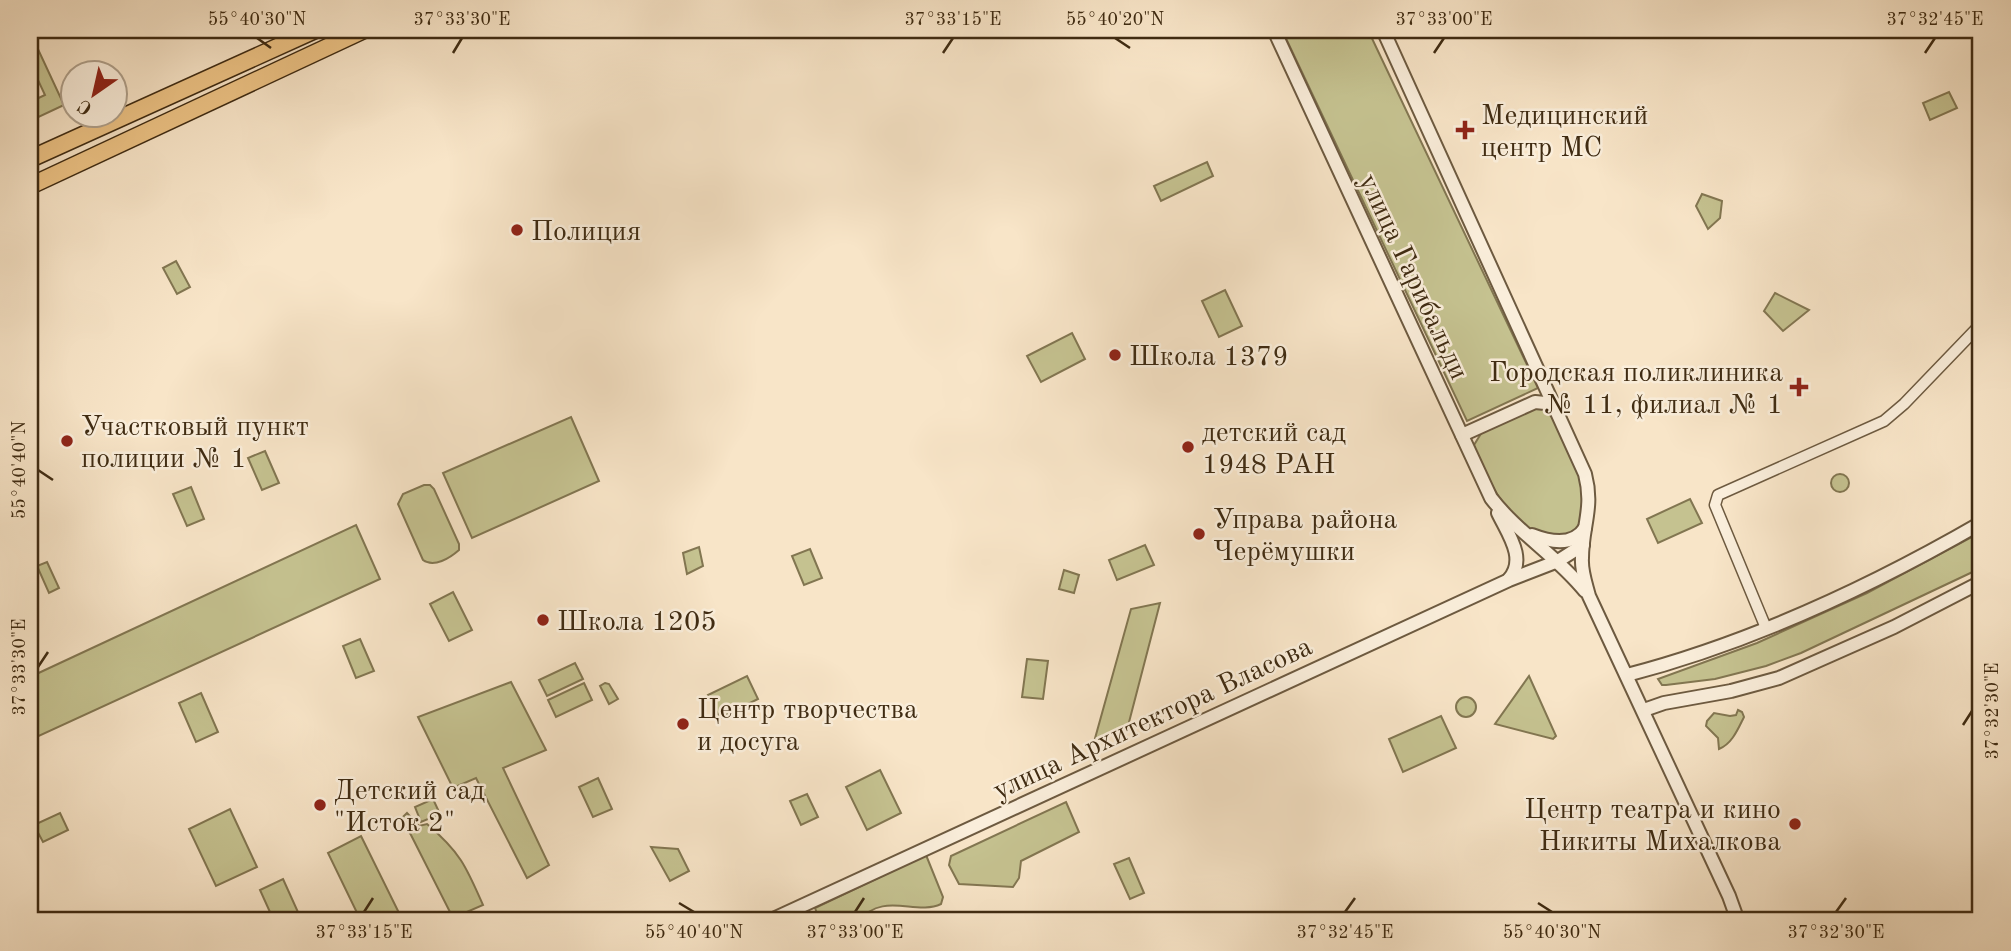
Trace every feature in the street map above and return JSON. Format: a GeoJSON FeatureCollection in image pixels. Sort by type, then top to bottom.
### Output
{"type":"FeatureCollection","features":[{"type":"Feature","properties":{"kind":"main road"},"geometry":{"type":"LineString","coordinates":[[30,159],[315,30]]}},
{"type":"Feature","properties":{"kind":"main road"},"geometry":{"type":"LineString","coordinates":[[30,186],[364,30]]}},
{"type":"Feature","properties":{"kind":"street","name":"улица Гарибальди"},"geometry":{"type":"LineString","coordinates":[[1274,30],[1491,498],[1505,516],[1558,561]]}},
{"type":"Feature","properties":{"kind":"street"},"geometry":{"type":"LineString","coordinates":[[1383,30],[1585,474],[1590,498],[1582,568],[1589,596],[1644,710],[1738,921]]}},
{"type":"Feature","properties":{"kind":"street"},"geometry":{"type":"LineString","coordinates":[[1766,628],[1714,505],[1718,495],[1884,421],[1904,404],[1981,324]]}},
{"type":"Feature","properties":{"kind":"street"},"geometry":{"type":"LineString","coordinates":[[1462,435],[1535,402],[1545,403],[1556,410]]}},
{"type":"Feature","properties":{"kind":"street"},"geometry":{"type":"LineString","coordinates":[[1491,498],[1518,559],[1516,570],[1509,580]]}},
{"type":"Feature","properties":{"kind":"street"},"geometry":{"type":"LineString","coordinates":[[1627,675],[1696,655],[1766,628],[1879,578],[1981,523]]}},
{"type":"Feature","properties":{"kind":"street"},"geometry":{"type":"LineString","coordinates":[[1525,533],[1560,542],[1576,539],[1586,526]]}},
{"type":"Feature","properties":{"kind":"street","name":"улица Архитектора Власова"},"geometry":{"type":"LineString","coordinates":[[769,921],[1509,580],[1558,561],[1583,545]]}},
{"type":"Feature","properties":{"kind":"street"},"geometry":{"type":"LineString","coordinates":[[1558,561],[1589,596]]}},
{"type":"Feature","properties":{"kind":"street"},"geometry":{"type":"LineString","coordinates":[[1644,710],[1664,702],[1731,691],[1779,678],[1880,633],[1981,582]]}},
{"type":"Feature","properties":{"kind":"street"},"geometry":{"type":"LineString","coordinates":[[1729,896],[1748,921]]}},
{"type":"Feature","properties":{"kind":"shaded area"},"geometry":{"type":"Polygon","coordinates":[[[1282,30],[1368,30],[1538,388],[1467,421],[1282,30]]]}},
{"type":"Feature","properties":{"kind":"shaded area"},"geometry":{"type":"Polygon","coordinates":[[[30,32],[60,96],[60,107],[30,121],[30,102],[45,95],[30,63],[30,32]]]}},
{"type":"Feature","properties":{"kind":"shaded area"},"geometry":{"type":"Polygon","coordinates":[[[1949,92],[1957,108],[1930,120],[1923,103],[1949,92]]]}},
{"type":"Feature","properties":{"kind":"shaded area"},"geometry":{"type":"Polygon","coordinates":[[[1207,162],[1213,176],[1161,201],[1154,186],[1207,162]]]}},
{"type":"Feature","properties":{"kind":"shaded area"},"geometry":{"type":"Polygon","coordinates":[[[1702,194],[1722,201],[1720,218],[1708,229],[1696,206],[1702,194]]]}},
{"type":"Feature","properties":{"kind":"shaded area"},"geometry":{"type":"Polygon","coordinates":[[[176,261],[190,287],[177,294],[163,268],[176,261]]]}},
{"type":"Feature","properties":{"kind":"shaded area"},"geometry":{"type":"Polygon","coordinates":[[[1225,290],[1242,326],[1219,337],[1202,301],[1225,290]]]}},
{"type":"Feature","properties":{"kind":"shaded area"},"geometry":{"type":"Polygon","coordinates":[[[1775,293],[1809,310],[1783,331],[1764,311],[1775,293]]]}},
{"type":"Feature","properties":{"kind":"shaded area"},"geometry":{"type":"Polygon","coordinates":[[[1072,333],[1085,359],[1041,382],[1027,356],[1072,333]]]}},
{"type":"Feature","properties":{"kind":"shaded area"},"geometry":{"type":"Polygon","coordinates":[[[1534,408],[1543,409],[1552,417],[1580,478],[1583,511],[1579,525],[1568,537],[1540,533],[1518,520],[1500,499],[1475,452],[1474,445],[1482,432],[1534,408]]]}},
{"type":"Feature","properties":{"kind":"shaded area"},"geometry":{"type":"Polygon","coordinates":[[[571,417],[599,481],[472,538],[443,473],[571,417]]]}},
{"type":"Feature","properties":{"kind":"shaded area"},"geometry":{"type":"Polygon","coordinates":[[[265,451],[279,483],[262,490],[248,458],[265,451]]]}},
{"type":"Feature","properties":{"kind":"shaded area"},"geometry":{"type":"Polygon","coordinates":[[[1840,474],[1846,477],[1849,483],[1846,489],[1840,492],[1834,489],[1831,483],[1834,477],[1840,474]]]}},
{"type":"Feature","properties":{"kind":"shaded area"},"geometry":{"type":"Polygon","coordinates":[[[430,485],[434,489],[459,544],[459,550],[447,559],[432,563],[423,560],[398,504],[403,494],[430,485]]]}},
{"type":"Feature","properties":{"kind":"shaded area"},"geometry":{"type":"Polygon","coordinates":[[[191,487],[204,519],[187,526],[173,494],[191,487]]]}},
{"type":"Feature","properties":{"kind":"shaded area"},"geometry":{"type":"Polygon","coordinates":[[[1690,499],[1702,523],[1658,543],[1647,519],[1690,499]]]}},
{"type":"Feature","properties":{"kind":"shaded area"},"geometry":{"type":"Polygon","coordinates":[[[356,525],[380,579],[30,740],[30,677],[356,525]]]}},
{"type":"Feature","properties":{"kind":"shaded area"},"geometry":{"type":"Polygon","coordinates":[[[1981,532],[1981,568],[1801,653],[1766,666],[1715,679],[1662,685],[1658,679],[1757,643],[1867,593],[1981,532]]]}},
{"type":"Feature","properties":{"kind":"shaded area"},"geometry":{"type":"Polygon","coordinates":[[[1145,545],[1154,565],[1117,580],[1109,560],[1145,545]]]}},
{"type":"Feature","properties":{"kind":"shaded area"},"geometry":{"type":"Polygon","coordinates":[[[699,547],[703,566],[687,574],[683,553],[699,547]]]}},
{"type":"Feature","properties":{"kind":"shaded area"},"geometry":{"type":"Polygon","coordinates":[[[810,549],[822,578],[804,585],[792,556],[810,549]]]}},
{"type":"Feature","properties":{"kind":"shaded area"},"geometry":{"type":"Polygon","coordinates":[[[47,562],[59,588],[49,593],[37,566],[47,562]]]}},
{"type":"Feature","properties":{"kind":"shaded area"},"geometry":{"type":"Polygon","coordinates":[[[1064,570],[1079,575],[1074,593],[1059,589],[1064,570]]]}},
{"type":"Feature","properties":{"kind":"shaded area"},"geometry":{"type":"Polygon","coordinates":[[[453,592],[472,630],[449,641],[430,604],[453,592]]]}},
{"type":"Feature","properties":{"kind":"shaded area"},"geometry":{"type":"Polygon","coordinates":[[[1160,603],[1128,726],[1094,742],[1131,609],[1160,603]]]}},
{"type":"Feature","properties":{"kind":"shaded area"},"geometry":{"type":"Polygon","coordinates":[[[360,639],[374,671],[356,678],[343,646],[360,639]]]}},
{"type":"Feature","properties":{"kind":"shaded area"},"geometry":{"type":"Polygon","coordinates":[[[1027,659],[1048,661],[1043,699],[1022,697],[1027,659]]]}},
{"type":"Feature","properties":{"kind":"shaded area"},"geometry":{"type":"Polygon","coordinates":[[[575,663],[583,679],[547,696],[539,680],[575,663]]]}},
{"type":"Feature","properties":{"kind":"shaded area"},"geometry":{"type":"Polygon","coordinates":[[[747,676],[758,699],[720,718],[708,695],[747,676]]]}},
{"type":"Feature","properties":{"kind":"shaded area"},"geometry":{"type":"Polygon","coordinates":[[[1529,676],[1556,736],[1553,739],[1495,724],[1529,676]]]}},
{"type":"Feature","properties":{"kind":"shaded area"},"geometry":{"type":"Polygon","coordinates":[[[511,682],[546,750],[503,768],[549,865],[527,878],[476,778],[453,788],[418,717],[511,682]]]}},
{"type":"Feature","properties":{"kind":"shaded area"},"geometry":{"type":"Polygon","coordinates":[[[584,683],[592,700],[556,717],[548,700],[584,683]]]}},
{"type":"Feature","properties":{"kind":"shaded area"},"geometry":{"type":"Polygon","coordinates":[[[609,684],[618,699],[609,704],[600,686],[609,684]]]}},
{"type":"Feature","properties":{"kind":"shaded area"},"geometry":{"type":"Polygon","coordinates":[[[201,693],[218,732],[196,742],[179,703],[201,693]]]}},
{"type":"Feature","properties":{"kind":"shaded area"},"geometry":{"type":"Polygon","coordinates":[[[1466,697],[1473,700],[1476,707],[1473,714],[1466,717],[1459,714],[1456,707],[1459,700],[1466,697]]]}},
{"type":"Feature","properties":{"kind":"shaded area"},"geometry":{"type":"Polygon","coordinates":[[[1738,710],[1744,717],[1731,740],[1719,749],[1718,738],[1706,726],[1707,721],[1714,713],[1730,716],[1736,715],[1738,710]]]}},
{"type":"Feature","properties":{"kind":"shaded area"},"geometry":{"type":"Polygon","coordinates":[[[1441,716],[1456,748],[1403,772],[1389,739],[1441,716]]]}},
{"type":"Feature","properties":{"kind":"shaded area"},"geometry":{"type":"Polygon","coordinates":[[[880,770],[901,813],[867,830],[846,787],[880,770]]]}},
{"type":"Feature","properties":{"kind":"shaded area"},"geometry":{"type":"Polygon","coordinates":[[[598,778],[612,809],[593,817],[579,787],[598,778]]]}},
{"type":"Feature","properties":{"kind":"shaded area"},"geometry":{"type":"Polygon","coordinates":[[[807,794],[818,817],[801,825],[790,801],[807,794]]]}},
{"type":"Feature","properties":{"kind":"shaded area"},"geometry":{"type":"Polygon","coordinates":[[[433,799],[440,814],[421,822],[415,807],[433,799]]]}},
{"type":"Feature","properties":{"kind":"shaded area"},"geometry":{"type":"Polygon","coordinates":[[[1066,802],[1079,832],[1021,861],[1019,878],[1013,887],[959,884],[949,865],[951,856],[1066,802]]]}},
{"type":"Feature","properties":{"kind":"shaded area"},"geometry":{"type":"Polygon","coordinates":[[[230,809],[257,867],[216,886],[189,829],[230,809]]]}},
{"type":"Feature","properties":{"kind":"shaded area"},"geometry":{"type":"Polygon","coordinates":[[[60,813],[68,830],[43,842],[34,825],[60,813]]]}},
{"type":"Feature","properties":{"kind":"shaded area"},"geometry":{"type":"Polygon","coordinates":[[[407,813],[419,826],[427,824],[455,852],[467,870],[483,905],[453,918],[401,819],[407,813]]]}},
{"type":"Feature","properties":{"kind":"shaded area"},"geometry":{"type":"Polygon","coordinates":[[[361,836],[403,921],[361,921],[328,853],[361,836]]]}},
{"type":"Feature","properties":{"kind":"shaded area"},"geometry":{"type":"Polygon","coordinates":[[[651,847],[678,849],[689,871],[670,881],[651,847]]]}},
{"type":"Feature","properties":{"kind":"shaded area"},"geometry":{"type":"Polygon","coordinates":[[[926,855],[943,897],[941,904],[921,908],[878,907],[859,921],[820,921],[815,908],[926,855]]]}},
{"type":"Feature","properties":{"kind":"shaded area"},"geometry":{"type":"Polygon","coordinates":[[[1129,858],[1144,893],[1130,899],[1114,864],[1129,858]]]}},
{"type":"Feature","properties":{"kind":"shaded area"},"geometry":{"type":"Polygon","coordinates":[[[283,879],[302,921],[274,921],[260,890],[283,879]]]}},
{"type":"Feature","properties":{"kind":"place","name":"Медицинский центр МС"},"geometry":{"type":"Point","coordinates":[1465,130]}},
{"type":"Feature","properties":{"kind":"place","name":"Полиция"},"geometry":{"type":"Point","coordinates":[517,230]}},
{"type":"Feature","properties":{"kind":"place","name":"Школа 1379"},"geometry":{"type":"Point","coordinates":[1115,355]}},
{"type":"Feature","properties":{"kind":"place","name":"Городская поликлиника № 11, филиал № 1"},"geometry":{"type":"Point","coordinates":[1799,387]}},
{"type":"Feature","properties":{"kind":"place","name":"Участковый пункт полиции № 1"},"geometry":{"type":"Point","coordinates":[67,441]}},
{"type":"Feature","properties":{"kind":"place","name":"детский сад 1948 РАН"},"geometry":{"type":"Point","coordinates":[1188,447]}},
{"type":"Feature","properties":{"kind":"place","name":"Управа района Черёмушки"},"geometry":{"type":"Point","coordinates":[1199,534]}},
{"type":"Feature","properties":{"kind":"place","name":"Школа 1205"},"geometry":{"type":"Point","coordinates":[543,620]}},
{"type":"Feature","properties":{"kind":"place","name":"Центр творчества и досуга"},"geometry":{"type":"Point","coordinates":[683,724]}},
{"type":"Feature","properties":{"kind":"place","name":"Детский сад \"Исток 2\""},"geometry":{"type":"Point","coordinates":[320,805]}},
{"type":"Feature","properties":{"kind":"place","name":"Центр театра и кино Никиты Михалкова"},"geometry":{"type":"Point","coordinates":[1795,824]}}]}
